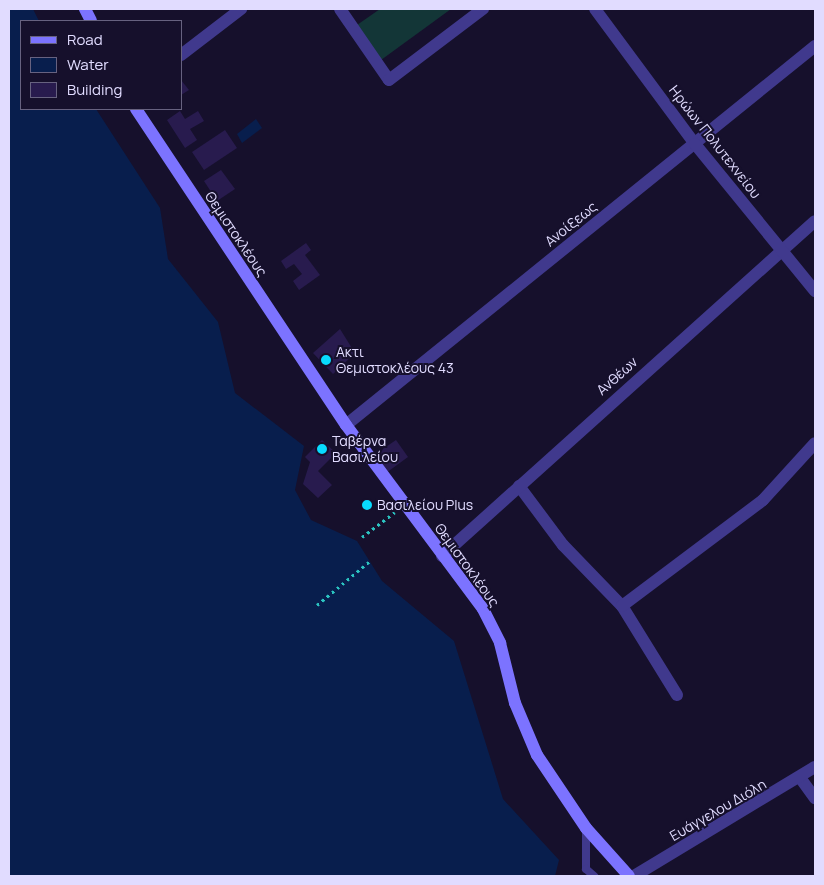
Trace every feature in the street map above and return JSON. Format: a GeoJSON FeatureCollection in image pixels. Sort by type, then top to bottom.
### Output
{"type":"FeatureCollection","features":[{"type":"Feature","properties":{"kind":"main road"},"geometry":{"type":"LineString","coordinates":[[85,9],[91,20]]}},
{"type":"Feature","properties":{"kind":"main road","name":"Θεμιστοκλέους"},"geometry":{"type":"LineString","coordinates":[[137,110],[346,425],[483,609],[500,643],[515,703],[537,755],[586,828],[629,876]]}},
{"type":"Feature","properties":{"kind":"street"},"geometry":{"type":"LineString","coordinates":[[182,54],[241,9]]}},
{"type":"Feature","properties":{"kind":"street"},"geometry":{"type":"LineString","coordinates":[[340,9],[388,80],[483,9]]}},
{"type":"Feature","properties":{"kind":"street","name":"Ηρώων Πολυτεχνείου"},"geometry":{"type":"LineString","coordinates":[[595,9],[695,144],[815,291]]}},
{"type":"Feature","properties":{"kind":"street","name":"Ανοίξεως"},"geometry":{"type":"LineString","coordinates":[[346,425],[815,46]]}},
{"type":"Feature","properties":{"kind":"street","name":"Ανθέων"},"geometry":{"type":"LineString","coordinates":[[442,556],[780,249],[815,221]]}},
{"type":"Feature","properties":{"kind":"street"},"geometry":{"type":"LineString","coordinates":[[622,606],[763,500],[815,443]]}},
{"type":"Feature","properties":{"kind":"street"},"geometry":{"type":"LineString","coordinates":[[519,486],[563,546],[622,606],[677,695]]}},
{"type":"Feature","properties":{"kind":"street","name":"Ευάγγελου Διόλη"},"geometry":{"type":"LineString","coordinates":[[634,876],[800,780],[815,767]]}},
{"type":"Feature","properties":{"kind":"street"},"geometry":{"type":"LineString","coordinates":[[800,780],[815,798]]}},
{"type":"Feature","properties":{"kind":"lane"},"geometry":{"type":"LineString","coordinates":[[586,828],[586,869],[594,876]]}},
{"type":"Feature","properties":{"kind":"path"},"geometry":{"type":"LineString","coordinates":[[362,537],[390,515]]}},
{"type":"Feature","properties":{"kind":"path"},"geometry":{"type":"LineString","coordinates":[[317,605],[370,561]]}},
{"type":"Feature","properties":{"kind":"green space"},"geometry":{"type":"Polygon","coordinates":[[[380,9],[451,9],[381,60],[357,25],[380,9]]]}},
{"type":"Feature","properties":{"kind":"water"},"geometry":{"type":"Polygon","coordinates":[[[9,9],[33,9],[38,20],[20,20],[20,110],[97,110],[160,208],[168,259],[218,322],[235,393],[304,446],[295,490],[311,520],[357,541],[382,581],[454,641],[503,799],[559,860],[555,876],[9,876],[9,9]]]}},
{"type":"Feature","properties":{"kind":"water"},"geometry":{"type":"Polygon","coordinates":[[[256,119],[262,128],[242,143],[237,134],[256,119]]]}},
{"type":"Feature","properties":{"kind":"building"},"geometry":{"type":"Polygon","coordinates":[[[182,81],[189,90],[182,94],[182,81]]]}},
{"type":"Feature","properties":{"kind":"building"},"geometry":{"type":"Polygon","coordinates":[[[180,111],[185,119],[198,111],[204,121],[190,129],[197,140],[185,148],[167,120],[180,111]]]}},
{"type":"Feature","properties":{"kind":"building"},"geometry":{"type":"Polygon","coordinates":[[[225,130],[237,148],[204,170],[192,152],[225,130]]]}},
{"type":"Feature","properties":{"kind":"building"},"geometry":{"type":"Polygon","coordinates":[[[221,170],[235,189],[217,201],[204,181],[221,170]]]}},
{"type":"Feature","properties":{"kind":"building"},"geometry":{"type":"Polygon","coordinates":[[[306,243],[311,250],[305,255],[320,275],[299,290],[293,281],[302,274],[294,264],[286,269],[281,261],[306,243]]]}},
{"type":"Feature","properties":{"kind":"building"},"geometry":{"type":"Polygon","coordinates":[[[340,329],[355,353],[333,374],[313,353],[340,329]]]}},
{"type":"Feature","properties":{"kind":"building"},"geometry":{"type":"Polygon","coordinates":[[[322,440],[336,453],[318,471],[332,485],[318,498],[303,484],[310,462],[305,457],[322,440]]]}},
{"type":"Feature","properties":{"kind":"building"},"geometry":{"type":"Polygon","coordinates":[[[396,440],[408,457],[386,473],[374,455],[396,440]]]}},
{"type":"Feature","properties":{"kind":"place","name":"Ακτι Θεμιστοκλέους 43"},"geometry":{"type":"Point","coordinates":[326,360]}},
{"type":"Feature","properties":{"kind":"place","name":"Ταβέρνα Βασιλείου"},"geometry":{"type":"Point","coordinates":[322,449]}},
{"type":"Feature","properties":{"kind":"place","name":"Βασιλείου Plus"},"geometry":{"type":"Point","coordinates":[367,505]}}]}
